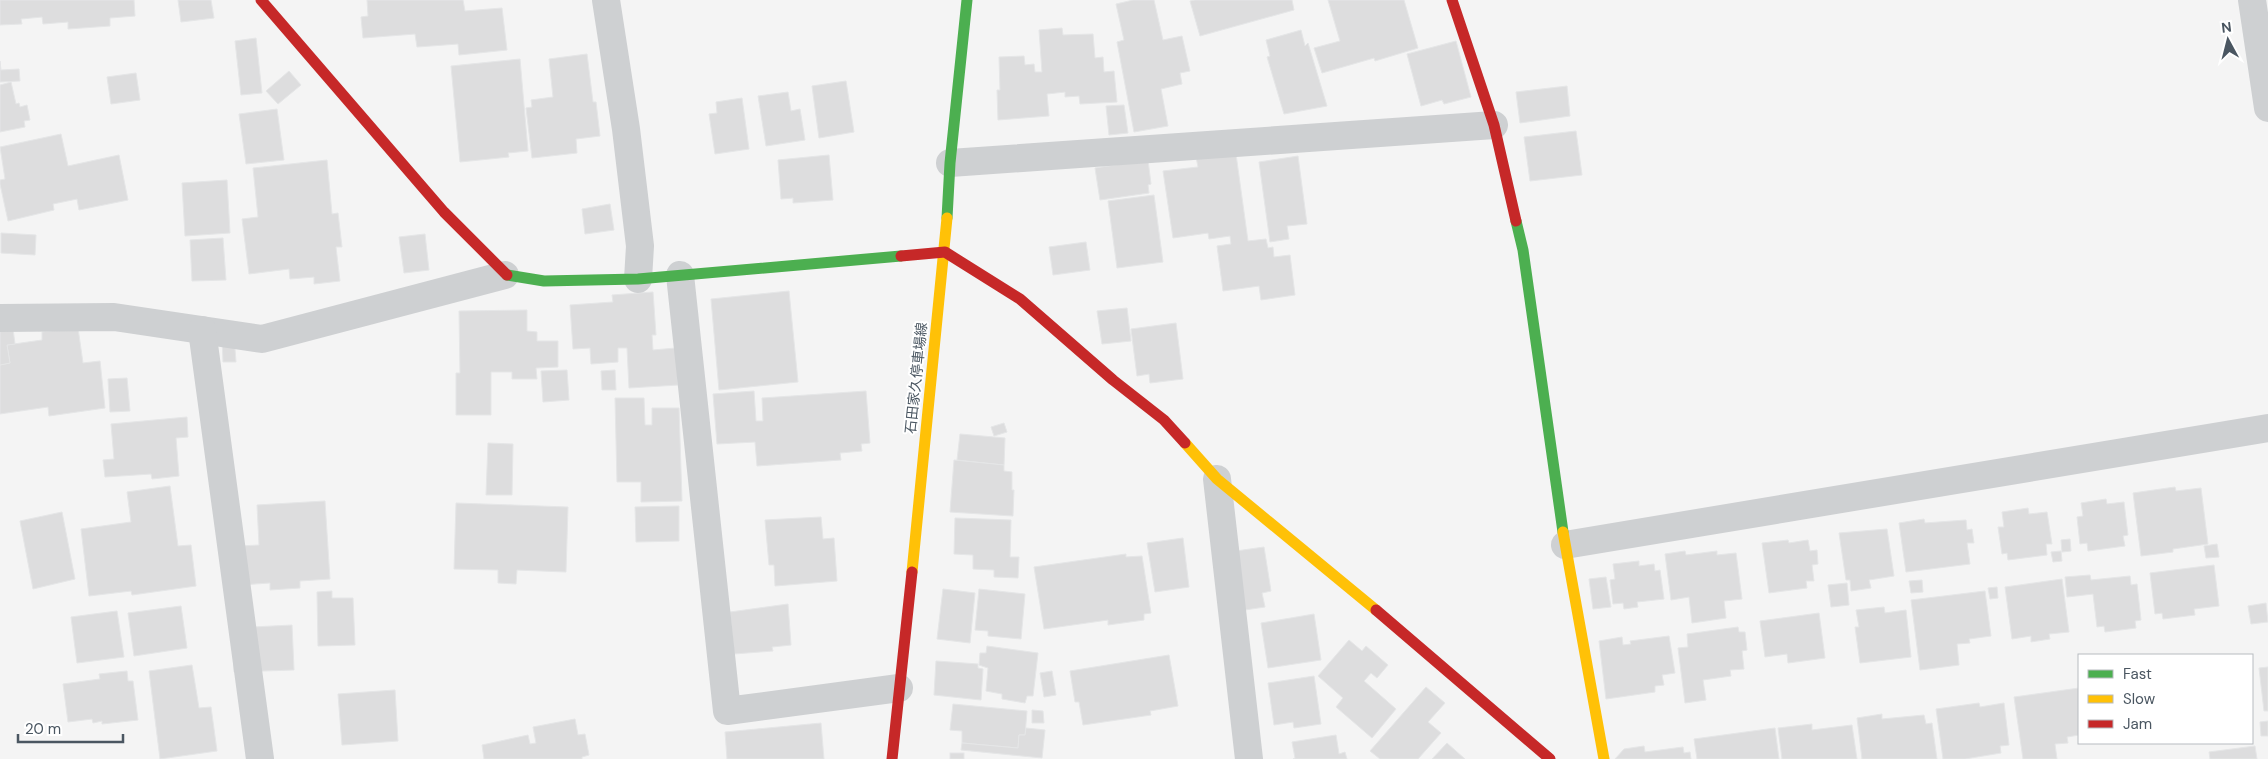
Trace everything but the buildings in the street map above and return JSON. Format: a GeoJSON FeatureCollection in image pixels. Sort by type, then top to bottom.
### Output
{"type":"FeatureCollection","features":[{"type":"Feature","properties":{"kind":"street"},"geometry":{"type":"LineString","coordinates":[[261,0],[444,212],[505,275]]}},
{"type":"Feature","properties":{"kind":"street"},"geometry":{"type":"LineString","coordinates":[[606,0],[626,129],[640,246],[638,279]]}},
{"type":"Feature","properties":{"kind":"street","name":"石田家久停車場線"},"geometry":{"type":"LineString","coordinates":[[892,759],[945,252],[950,162],[967,0]]}},
{"type":"Feature","properties":{"kind":"street"},"geometry":{"type":"LineString","coordinates":[[1452,0],[1494,125],[1522,250],[1565,545],[1604,759]]}},
{"type":"Feature","properties":{"kind":"street"},"geometry":{"type":"LineString","coordinates":[[2252,0],[2268,108]]}},
{"type":"Feature","properties":{"kind":"street"},"geometry":{"type":"LineString","coordinates":[[950,162],[1494,125]]}},
{"type":"Feature","properties":{"kind":"street"},"geometry":{"type":"LineString","coordinates":[[0,318],[114,317],[262,339],[505,275],[544,281],[638,279],[945,252],[1020,299],[1113,380],[1164,420],[1218,479],[1408,637],[1550,759]]}},
{"type":"Feature","properties":{"kind":"street"},"geometry":{"type":"LineString","coordinates":[[680,275],[727,711],[898,688]]}},
{"type":"Feature","properties":{"kind":"street"},"geometry":{"type":"LineString","coordinates":[[202,330],[260,759]]}},
{"type":"Feature","properties":{"kind":"street"},"geometry":{"type":"LineString","coordinates":[[1565,545],[2268,428]]}},
{"type":"Feature","properties":{"kind":"street"},"geometry":{"type":"LineString","coordinates":[[1218,479],[1249,759]]}},
{"type":"Feature","properties":{"kind":"traffic: fast"},"geometry":{"type":"LineString","coordinates":[[947,218],[950,163],[967,0]]}},
{"type":"Feature","properties":{"kind":"traffic: fast"},"geometry":{"type":"LineString","coordinates":[[1516,221],[1523,250],[1563,532]]}},
{"type":"Feature","properties":{"kind":"traffic: fast"},"geometry":{"type":"LineString","coordinates":[[507,275],[544,281],[638,279],[901,256]]}},
{"type":"Feature","properties":{"kind":"traffic: slow"},"geometry":{"type":"LineString","coordinates":[[912,572],[947,218]]}},
{"type":"Feature","properties":{"kind":"traffic: slow"},"geometry":{"type":"LineString","coordinates":[[1185,443],[1217,479],[1376,610]]}},
{"type":"Feature","properties":{"kind":"traffic: slow"},"geometry":{"type":"LineString","coordinates":[[1563,532],[1604,759]]}},
{"type":"Feature","properties":{"kind":"traffic: jam"},"geometry":{"type":"LineString","coordinates":[[261,0],[444,212],[507,275]]}},
{"type":"Feature","properties":{"kind":"traffic: jam"},"geometry":{"type":"LineString","coordinates":[[1452,0],[1494,125],[1516,221]]}},
{"type":"Feature","properties":{"kind":"traffic: jam"},"geometry":{"type":"LineString","coordinates":[[901,256],[945,252],[1020,299],[1113,380],[1164,420],[1185,443]]}},
{"type":"Feature","properties":{"kind":"traffic: jam"},"geometry":{"type":"LineString","coordinates":[[892,759],[912,572]]}},
{"type":"Feature","properties":{"kind":"traffic: jam"},"geometry":{"type":"LineString","coordinates":[[1376,610],[1550,759]]}}]}
